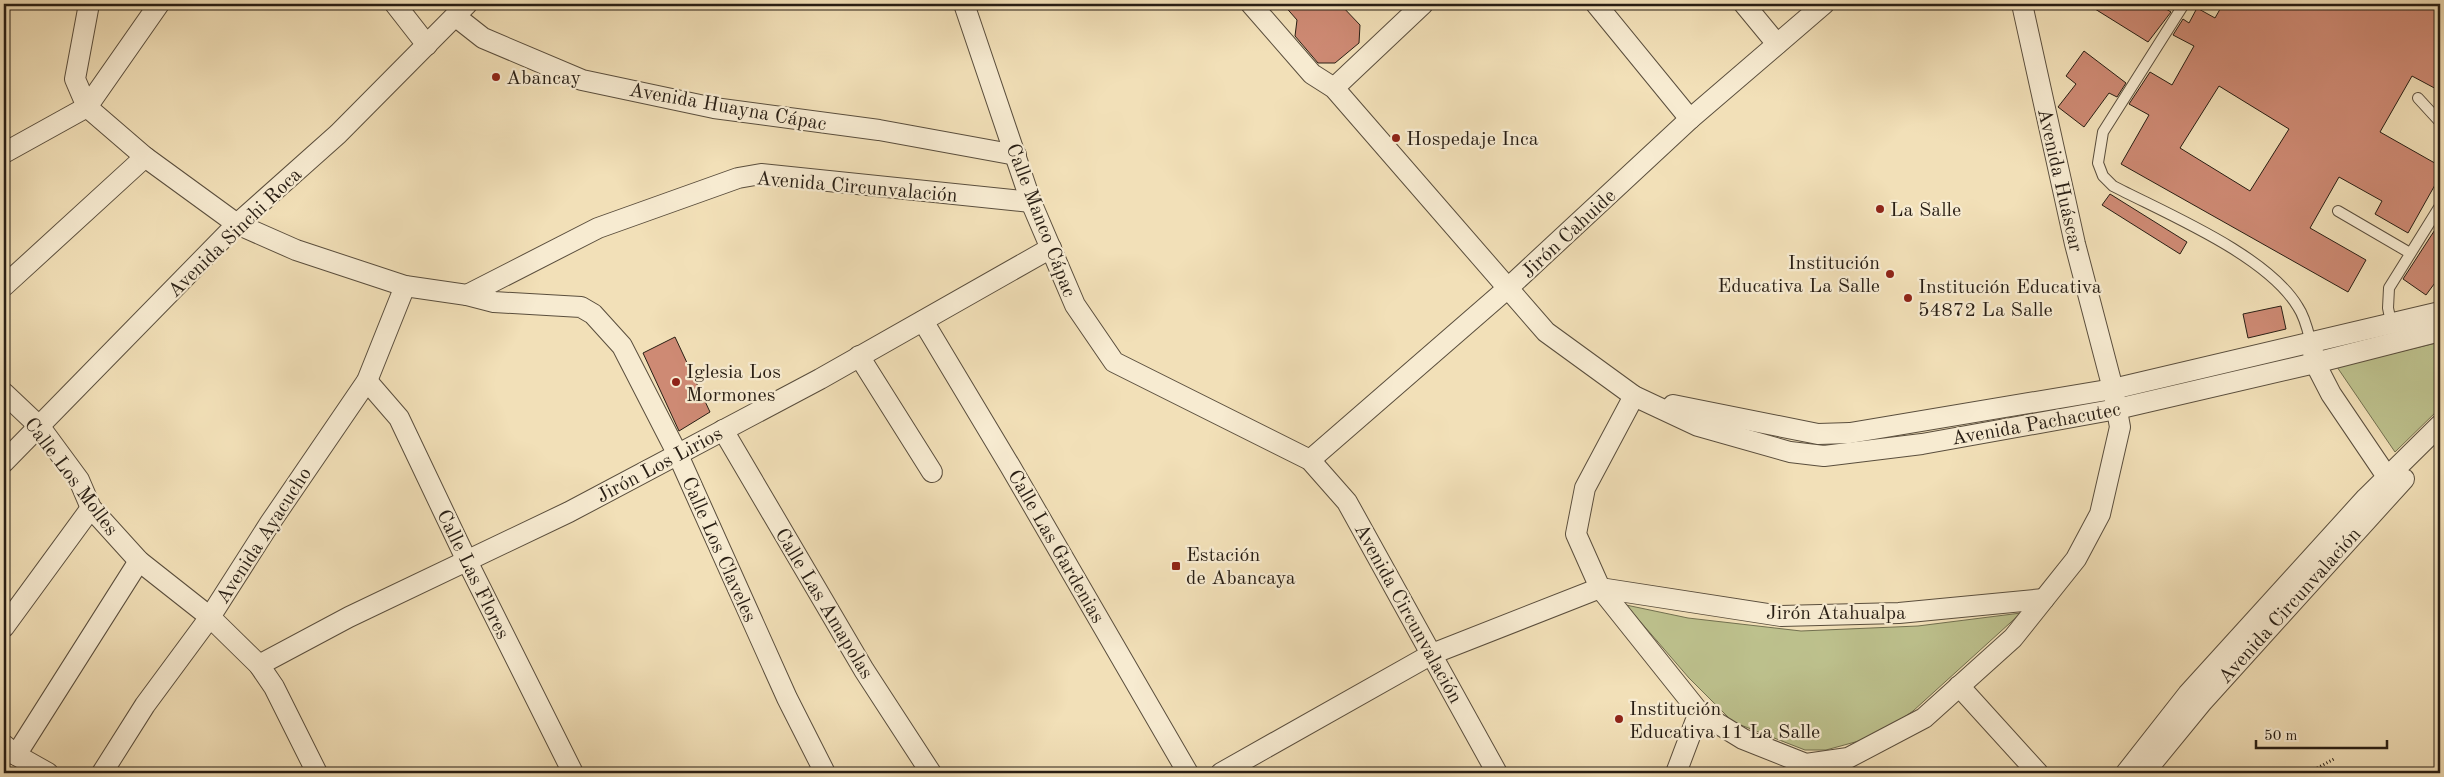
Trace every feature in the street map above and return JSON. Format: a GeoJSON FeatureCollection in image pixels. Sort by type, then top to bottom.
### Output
{"type":"FeatureCollection","features":[{"type":"Feature","properties":{"kind":"street"},"geometry":{"type":"LineString","coordinates":[[90,4],[75,79],[87,108],[145,157],[237,224],[296,250],[405,286],[467,295]]}},
{"type":"Feature","properties":{"kind":"street"},"geometry":{"type":"LineString","coordinates":[[4,153],[87,108],[159,4]]}},
{"type":"Feature","properties":{"kind":"street"},"geometry":{"type":"LineString","coordinates":[[395,4],[426,45]]}},
{"type":"Feature","properties":{"kind":"street","name":"Calle Manco Cápac"},"geometry":{"type":"LineString","coordinates":[[964,4],[1031,202],[1050,248],[1075,305],[1114,362],[1310,460]]}},
{"type":"Feature","properties":{"kind":"street","name":"Avenida Pachacutec"},"geometry":{"type":"LineString","coordinates":[[1251,4],[1312,74],[1334,88],[1546,332],[1634,396],[1698,426],[1790,452],[1824,456],[1922,444],[2117,409],[2396,344],[2440,331]]}},
{"type":"Feature","properties":{"kind":"street"},"geometry":{"type":"LineString","coordinates":[[1334,88],[1423,4]]}},
{"type":"Feature","properties":{"kind":"street"},"geometry":{"type":"LineString","coordinates":[[1596,4],[1690,119]]}},
{"type":"Feature","properties":{"kind":"street"},"geometry":{"type":"LineString","coordinates":[[1744,4],[1777,44]]}},
{"type":"Feature","properties":{"kind":"street","name":"Jirón Cahuide"},"geometry":{"type":"LineString","coordinates":[[1310,460],[1508,288],[1690,119],[1824,4]]}},
{"type":"Feature","properties":{"kind":"street","name":"Avenida Huáscar"},"geometry":{"type":"LineString","coordinates":[[1634,396],[1585,488],[1576,534],[1600,588],[1699,712],[1743,740],[1806,764],[1848,758],[1924,718],[2013,638],[2076,559],[2100,514],[2120,427],[2113,389],[2075,244],[2022,4]]}},
{"type":"Feature","properties":{"kind":"street","name":"Avenida Sinchi Roca"},"geometry":{"type":"LineString","coordinates":[[4,462],[237,224],[338,134],[461,10]]}},
{"type":"Feature","properties":{"kind":"street","name":"Avenida Huayna Cápac"},"geometry":{"type":"LineString","coordinates":[[461,10],[483,38],[582,80],[714,108],[879,130],[1016,154]]}},
{"type":"Feature","properties":{"kind":"street"},"geometry":{"type":"LineString","coordinates":[[4,286],[145,157]]}},
{"type":"Feature","properties":{"kind":"street","name":"Avenida Circunvalación"},"geometry":{"type":"LineString","coordinates":[[467,295],[598,228],[738,178],[761,174],[1031,202]]}},
{"type":"Feature","properties":{"kind":"street","name":"Jirón Los Lirios"},"geometry":{"type":"LineString","coordinates":[[259,665],[349,617],[569,512],[923,321],[1050,248]]}},
{"type":"Feature","properties":{"kind":"street","name":"Avenida Ayacucho"},"geometry":{"type":"LineString","coordinates":[[102,773],[145,705],[210,617],[270,523],[367,381],[405,286]]}},
{"type":"Feature","properties":{"kind":"street","name":"Calle Los Claveles"},"geometry":{"type":"LineString","coordinates":[[467,295],[494,302],[581,307],[593,314],[622,346],[678,454],[787,698],[825,773]]}},
{"type":"Feature","properties":{"kind":"street","name":"Avenida Pachacutec"},"geometry":{"type":"LineString","coordinates":[[1634,396],[1707,413],[1818,434],[1850,433],[2113,389],[2440,312]]}},
{"type":"Feature","properties":{"kind":"street","name":"Calle Las Gardenias"},"geometry":{"type":"LineString","coordinates":[[923,321],[1015,474],[1188,773]]}},
{"type":"Feature","properties":{"kind":"street"},"geometry":{"type":"LineString","coordinates":[[2311,343],[2315,363],[2331,394],[2390,483]]}},
{"type":"Feature","properties":{"kind":"street"},"geometry":{"type":"LineString","coordinates":[[859,356],[932,472]]}},
{"type":"Feature","properties":{"kind":"street","name":"Calle Las Flores"},"geometry":{"type":"LineString","coordinates":[[367,381],[399,418],[467,561],[573,773]]}},
{"type":"Feature","properties":{"kind":"street","name":"Calle Los Molles"},"geometry":{"type":"LineString","coordinates":[[4,393],[40,427],[79,480],[91,508],[139,560],[210,617],[259,665],[274,687],[317,773]]}},
{"type":"Feature","properties":{"kind":"street"},"geometry":{"type":"LineString","coordinates":[[2126,773],[2188,694],[2390,483],[2440,425]]}},
{"type":"Feature","properties":{"kind":"street","name":"Calle Las Amapolas"},"geometry":{"type":"LineString","coordinates":[[723,430],[864,670],[931,773]]}},
{"type":"Feature","properties":{"kind":"street","name":"Avenida Circunvalación"},"geometry":{"type":"LineString","coordinates":[[2144,773],[2203,701],[2390,483],[2440,442]]}},
{"type":"Feature","properties":{"kind":"street","name":"Avenida Circunvalación"},"geometry":{"type":"LineString","coordinates":[[1310,460],[1347,502],[1497,773]]}},
{"type":"Feature","properties":{"kind":"street"},"geometry":{"type":"LineString","coordinates":[[4,627],[91,508]]}},
{"type":"Feature","properties":{"kind":"street"},"geometry":{"type":"LineString","coordinates":[[48,773],[10,750],[139,560]]}},
{"type":"Feature","properties":{"kind":"street"},"geometry":{"type":"LineString","coordinates":[[1221,773],[1432,654],[1600,588]]}},
{"type":"Feature","properties":{"kind":"street","name":"Jirón Atahualpa"},"geometry":{"type":"LineString","coordinates":[[1600,588],[1781,616],[1899,613],[2044,600]]}},
{"type":"Feature","properties":{"kind":"street"},"geometry":{"type":"LineString","coordinates":[[1960,686],[2038,773]]}},
{"type":"Feature","properties":{"kind":"street"},"geometry":{"type":"LineString","coordinates":[[1676,773],[1699,712]]}},
{"type":"Feature","properties":{"kind":"lane"},"geometry":{"type":"LineString","coordinates":[[2184,4],[2103,132],[2098,163],[2103,176],[2113,186],[2240,252],[2281,286],[2300,308],[2311,343]]}},
{"type":"Feature","properties":{"kind":"lane"},"geometry":{"type":"LineString","coordinates":[[2418,98],[2440,122]]}},
{"type":"Feature","properties":{"kind":"lane"},"geometry":{"type":"LineString","coordinates":[[2396,344],[2388,308],[2390,288],[2440,206]]}},
{"type":"Feature","properties":{"kind":"lane"},"geometry":{"type":"LineString","coordinates":[[2338,211],[2410,253]]}},
{"type":"Feature","properties":{"kind":"path"},"geometry":{"type":"LineString","coordinates":[[2308,773],[2334,759]]}},
{"type":"Feature","properties":{"kind":"green space"},"geometry":{"type":"Polygon","coordinates":[[[2440,342],[2440,408],[2395,452],[2337,367],[2440,342]]]}},
{"type":"Feature","properties":{"kind":"green space"},"geometry":{"type":"Polygon","coordinates":[[[1626,605],[1688,618],[1801,631],[1918,626],[2021,613],[1913,711],[1877,736],[1826,750],[1805,750],[1733,722],[1689,678],[1626,605]]]}},
{"type":"Feature","properties":{"kind":"building"},"geometry":{"type":"Polygon","coordinates":[[[1283,4],[1340,4],[1360,25],[1359,43],[1335,63],[1318,63],[1295,36],[1297,20],[1283,4]]]}},
{"type":"Feature","properties":{"kind":"building"},"geometry":{"type":"Polygon","coordinates":[[[2087,4],[2158,4],[2171,12],[2148,42],[2087,4]]]}},
{"type":"Feature","properties":{"kind":"building"},"geometry":{"type":"Polygon","coordinates":[[[2223,4],[2440,4],[2440,91],[2412,76],[2380,132],[2440,166],[2440,176],[2408,233],[2375,214],[2382,201],[2339,177],[2310,228],[2366,260],[2348,292],[2121,164],[2149,115],[2129,104],[2150,72],[2172,85],[2194,46],[2173,35],[2183,19],[2189,23],[2197,8],[2215,18],[2223,4]],[[2219,86],[2180,148],[2250,191],[2289,129],[2219,86]]]}},
{"type":"Feature","properties":{"kind":"building"},"geometry":{"type":"Polygon","coordinates":[[[2084,51],[2126,83],[2117,97],[2109,93],[2084,127],[2058,107],[2076,84],[2066,76],[2084,51]]]}},
{"type":"Feature","properties":{"kind":"building"},"geometry":{"type":"Polygon","coordinates":[[[2110,194],[2187,242],[2180,254],[2102,205],[2110,194]]]}},
{"type":"Feature","properties":{"kind":"building"},"geometry":{"type":"Polygon","coordinates":[[[2440,222],[2440,276],[2426,295],[2403,279],[2440,222]]]}},
{"type":"Feature","properties":{"kind":"building"},"geometry":{"type":"Polygon","coordinates":[[[2281,306],[2286,329],[2248,338],[2243,314],[2281,306]]]}},
{"type":"Feature","properties":{"kind":"building","name":"Iglesia Los Mormones"},"geometry":{"type":"Polygon","coordinates":[[[675,337],[710,412],[679,431],[643,353],[675,337]]]}},
{"type":"Feature","properties":{"kind":"place","name":"Abancay"},"geometry":{"type":"Point","coordinates":[496,77]}},
{"type":"Feature","properties":{"kind":"place","name":"Hospedaje Inca"},"geometry":{"type":"Point","coordinates":[1396,138]}},
{"type":"Feature","properties":{"kind":"place","name":"La Salle"},"geometry":{"type":"Point","coordinates":[1880,209]}},
{"type":"Feature","properties":{"kind":"place","name":"Institución Educativa La Salle"},"geometry":{"type":"Point","coordinates":[1890,274]}},
{"type":"Feature","properties":{"kind":"place","name":"Institución Educativa 54872 La Salle"},"geometry":{"type":"Point","coordinates":[1908,298]}},
{"type":"Feature","properties":{"kind":"place","name":"Iglesia Los Mormones"},"geometry":{"type":"Point","coordinates":[676,382]}},
{"type":"Feature","properties":{"kind":"place","name":"Estación de Abancaya"},"geometry":{"type":"Point","coordinates":[1176,566]}},
{"type":"Feature","properties":{"kind":"place","name":"Institución Educativa 11 La Salle"},"geometry":{"type":"Point","coordinates":[1619,719]}}]}
